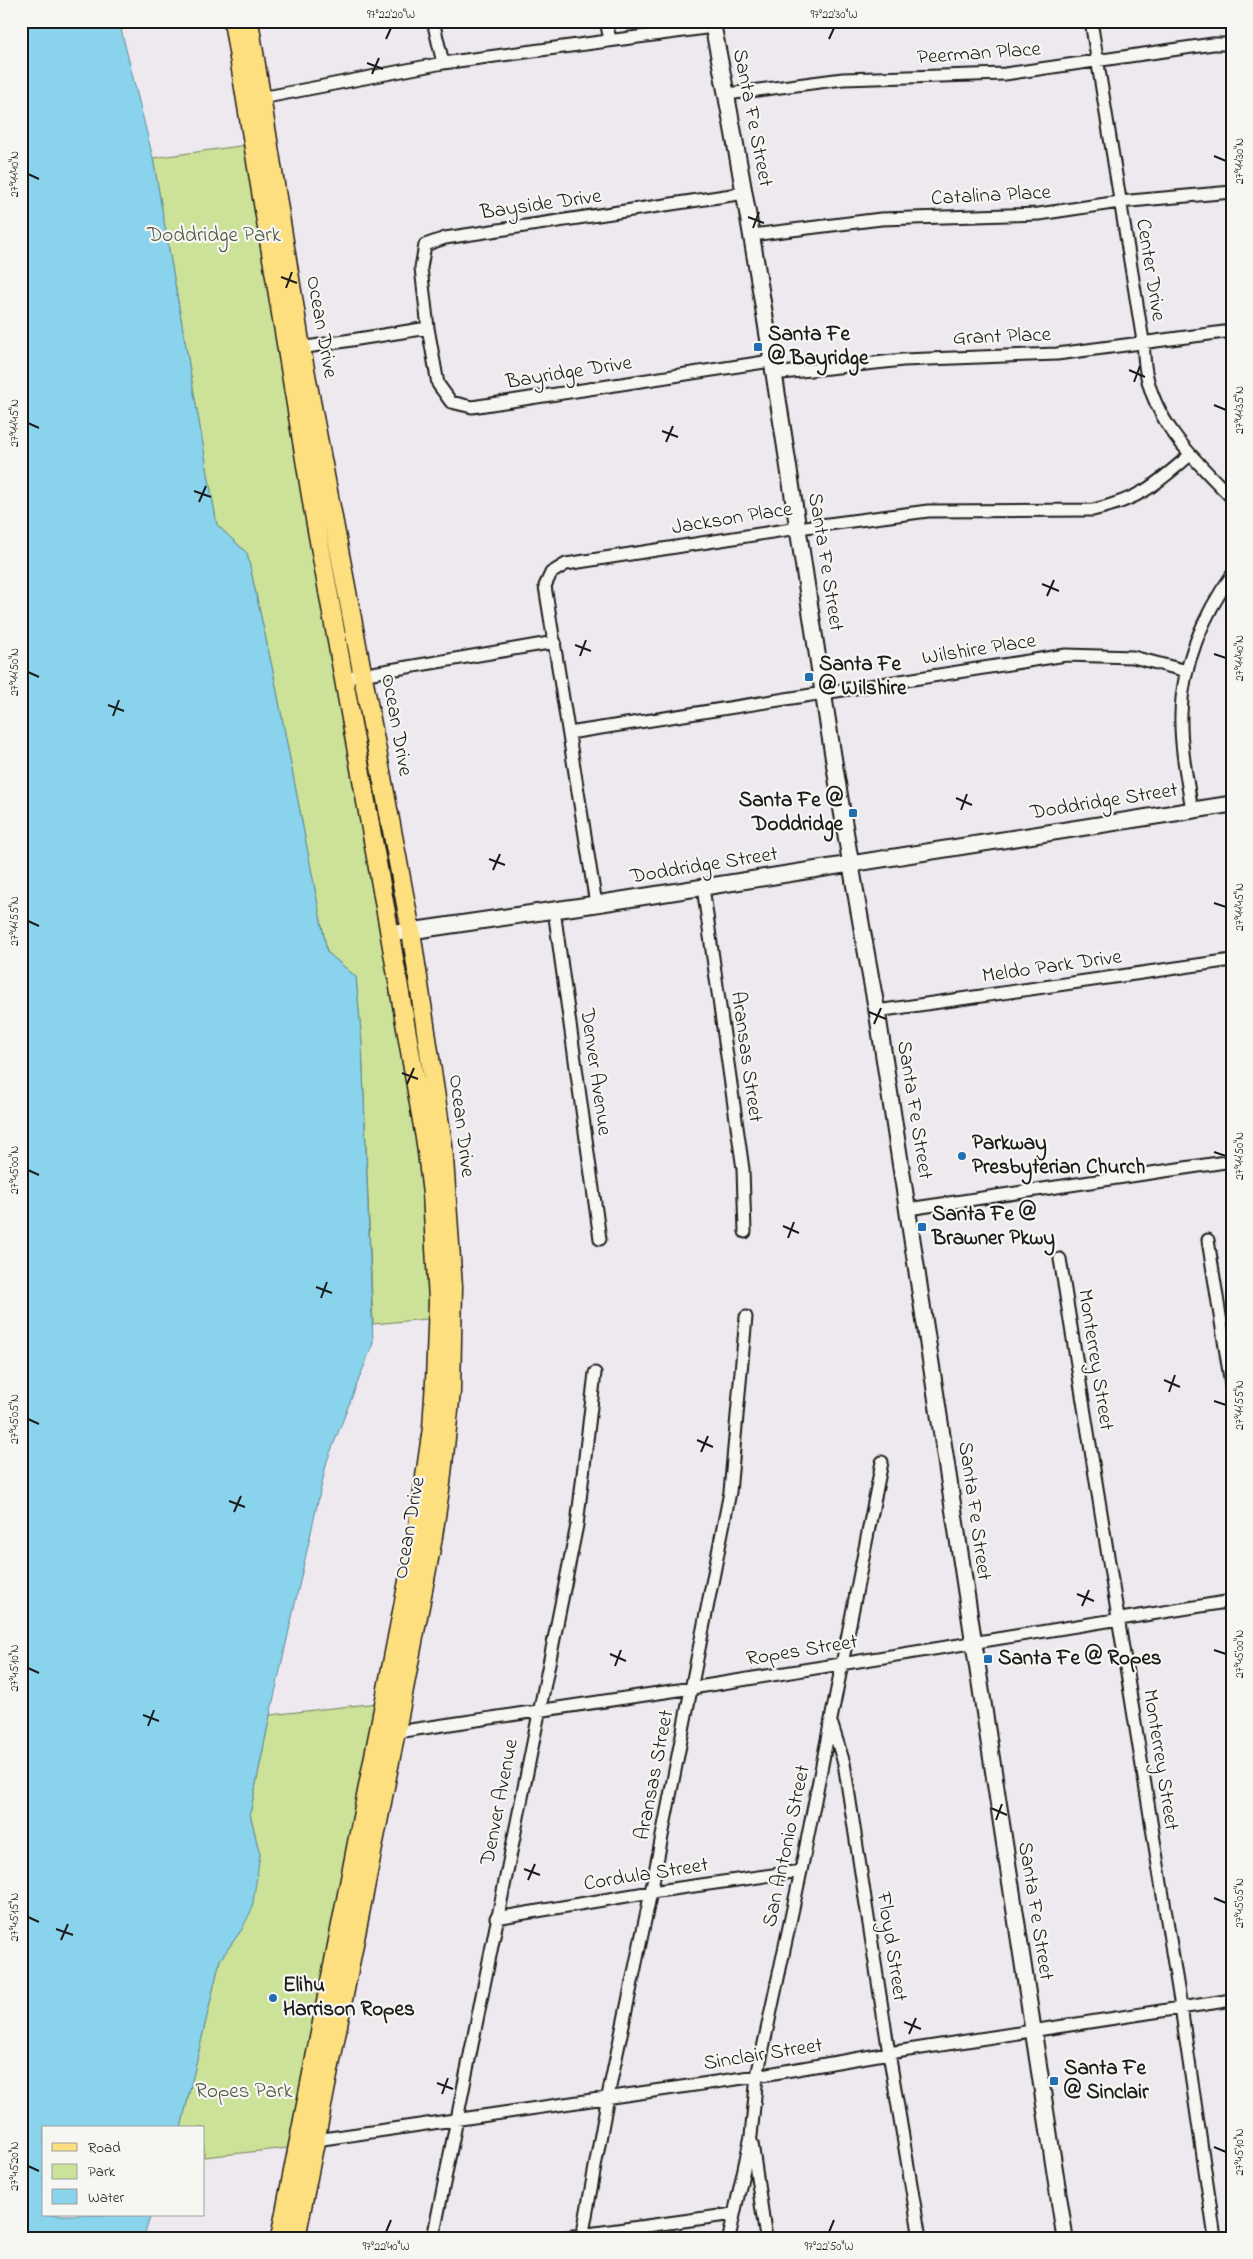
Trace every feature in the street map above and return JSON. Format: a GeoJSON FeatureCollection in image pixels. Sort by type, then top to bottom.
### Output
{"type":"FeatureCollection","features":[{"type":"Feature","properties":{"kind":"main road","name":"Ocean Drive"},"geometry":{"type":"LineString","coordinates":[[233,21],[254,99]]}},
{"type":"Feature","properties":{"kind":"main road","name":"Ocean Drive"},"geometry":{"type":"LineString","coordinates":[[249,21],[254,99],[294,349],[312,508],[390,934],[426,1144],[432,1194],[442,1235]]}},
{"type":"Feature","properties":{"kind":"main road","name":"Santa Fe Street"},"geometry":{"type":"LineString","coordinates":[[713,24],[752,235],[849,864],[877,1011],[1032,2030],[1066,2238]]}},
{"type":"Feature","properties":{"kind":"main road","name":"Ocean Drive"},"geometry":{"type":"LineString","coordinates":[[294,349],[332,505],[364,675],[411,932],[443,1145],[442,1235],[438,1301],[440,1429],[414,1597],[396,1731],[346,1942]]}},
{"type":"Feature","properties":{"kind":"main road"},"geometry":{"type":"LineString","coordinates":[[312,508],[332,505]]}},
{"type":"Feature","properties":{"kind":"main road"},"geometry":{"type":"LineString","coordinates":[[328,588],[346,583]]}},
{"type":"Feature","properties":{"kind":"main road","name":"Doddridge Street"},"geometry":{"type":"LineString","coordinates":[[390,934],[596,904],[1232,804]]}},
{"type":"Feature","properties":{"kind":"main road","name":"Ocean Drive"},"geometry":{"type":"LineString","coordinates":[[287,2237],[346,1942],[379,1737],[414,1597]]}},
{"type":"Feature","properties":{"kind":"street"},"geometry":{"type":"LineString","coordinates":[[433,21],[443,63]]}},
{"type":"Feature","properties":{"kind":"street"},"geometry":{"type":"LineString","coordinates":[[606,21],[610,40]]}},
{"type":"Feature","properties":{"kind":"street","name":"Center Drive"},"geometry":{"type":"LineString","coordinates":[[1091,21],[1143,341],[1146,372],[1152,396],[1172,433],[1190,455],[1232,498]]}},
{"type":"Feature","properties":{"kind":"street"},"geometry":{"type":"LineString","coordinates":[[254,99],[443,63],[713,24]]}},
{"type":"Feature","properties":{"kind":"street","name":"Peerman Place"},"geometry":{"type":"LineString","coordinates":[[727,94],[842,79],[1005,74],[1213,44],[1232,44]]}},
{"type":"Feature","properties":{"kind":"street","name":"Catalina Place"},"geometry":{"type":"LineString","coordinates":[[752,235],[881,219],[1039,214],[1119,202],[1232,192]]}},
{"type":"Feature","properties":{"kind":"street","name":"Bayside Drive"},"geometry":{"type":"LineString","coordinates":[[428,328],[420,268],[426,245],[445,238],[745,194]]}},
{"type":"Feature","properties":{"kind":"street"},"geometry":{"type":"LineString","coordinates":[[294,349],[428,328]]}},
{"type":"Feature","properties":{"kind":"street","name":"Bayridge Drive"},"geometry":{"type":"LineString","coordinates":[[428,328],[438,384],[451,402],[472,407],[772,367]]}},
{"type":"Feature","properties":{"kind":"street","name":"Grant Place"},"geometry":{"type":"LineString","coordinates":[[772,367],[1057,354],[1143,341],[1232,331]]}},
{"type":"Feature","properties":{"kind":"street","name":"Jackson Place"},"geometry":{"type":"LineString","coordinates":[[555,642],[545,586],[552,573],[566,564],[798,528],[928,511],[1093,510],[1116,504],[1152,488],[1190,455]]}},
{"type":"Feature","properties":{"kind":"street"},"geometry":{"type":"LineString","coordinates":[[1192,810],[1184,764],[1181,714],[1187,671],[1214,600],[1232,575]]}},
{"type":"Feature","properties":{"kind":"street"},"geometry":{"type":"LineString","coordinates":[[343,678],[555,642],[596,904]]}},
{"type":"Feature","properties":{"kind":"street","name":"Wilshire Place"},"geometry":{"type":"LineString","coordinates":[[569,733],[1066,656],[1133,657],[1187,671]]}},
{"type":"Feature","properties":{"kind":"street","name":"Aransas Street"},"geometry":{"type":"LineString","coordinates":[[703,887],[743,1169],[745,1232]]}},
{"type":"Feature","properties":{"kind":"street","name":"Denver Avenue"},"geometry":{"type":"LineString","coordinates":[[554,910],[600,1239]]}},
{"type":"Feature","properties":{"kind":"street","name":"Meldo Park Drive"},"geometry":{"type":"LineString","coordinates":[[877,1011],[1232,960]]}},
{"type":"Feature","properties":{"kind":"street"},"geometry":{"type":"LineString","coordinates":[[908,1210],[1232,1161]]}},
{"type":"Feature","properties":{"kind":"street"},"geometry":{"type":"LineString","coordinates":[[1208,1240],[1232,1392]]}},
{"type":"Feature","properties":{"kind":"street","name":"Monterrey Street"},"geometry":{"type":"LineString","coordinates":[[1060,1259],[1181,2008],[1215,2238]]}},
{"type":"Feature","properties":{"kind":"street","name":"Aransas Street"},"geometry":{"type":"LineString","coordinates":[[582,2236],[608,2096],[651,1892],[730,1492],[746,1317]]}},
{"type":"Feature","properties":{"kind":"street","name":"Denver Avenue"},"geometry":{"type":"LineString","coordinates":[[433,2238],[538,1710],[577,1525],[595,1373]]}},
{"type":"Feature","properties":{"kind":"street","name":"San Antonio Street"},"geometry":{"type":"LineString","coordinates":[[729,2238],[751,2136],[757,2076],[801,1871],[882,1462]]}},
{"type":"Feature","properties":{"kind":"street","name":"Ropes Street"},"geometry":{"type":"LineString","coordinates":[[379,1737],[396,1731],[692,1688],[1232,1601]]}},
{"type":"Feature","properties":{"kind":"street","name":"Floyd Street"},"geometry":{"type":"LineString","coordinates":[[831,1723],[844,1763],[888,2053],[920,2238]]}},
{"type":"Feature","properties":{"kind":"street","name":"Cordula Street"},"geometry":{"type":"LineString","coordinates":[[496,1918],[651,1892],[801,1871]]}},
{"type":"Feature","properties":{"kind":"street","name":"Sinclair Street"},"geometry":{"type":"LineString","coordinates":[[307,2141],[608,2096],[757,2076],[888,2053],[1232,2000]]}},
{"type":"Feature","properties":{"kind":"street"},"geometry":{"type":"LineString","coordinates":[[751,2136],[766,2238]]}},
{"type":"Feature","properties":{"kind":"street"},"geometry":{"type":"LineString","coordinates":[[559,2238],[734,2214]]}},
{"type":"Feature","properties":{"kind":"green space","name":"Doddridge Park"},"geometry":{"type":"Polygon","coordinates":[[[247,145],[423,1181],[430,1310],[427,1319],[373,1324],[362,1044],[356,977],[327,952],[274,676],[247,553],[217,525],[153,158],[247,145]]]}},
{"type":"Feature","properties":{"kind":"green space","name":"Ropes Park"},"geometry":{"type":"Polygon","coordinates":[[[377,1703],[288,2148],[205,2157],[205,2126],[181,2126],[220,1960],[242,1929],[260,1855],[250,1814],[270,1715],[377,1703]]]}},
{"type":"Feature","properties":{"kind":"water"},"geometry":{"type":"Polygon","coordinates":[[[21,21],[119,21],[153,158],[217,525],[247,553],[274,676],[327,952],[356,977],[362,1044],[373,1343],[327,1461],[270,1715],[250,1814],[260,1855],[252,1909],[242,1929],[220,1960],[181,2126],[42,2126],[42,2216],[151,2216],[143,2238],[21,2238],[21,21]]]}},
{"type":"Feature","properties":{"kind":"place","name":"Santa Fe @ Bayridge"},"geometry":{"type":"Point","coordinates":[758,347]}},
{"type":"Feature","properties":{"kind":"place","name":"Santa Fe @ Wilshire"},"geometry":{"type":"Point","coordinates":[809,677]}},
{"type":"Feature","properties":{"kind":"place","name":"Santa Fe @ Doddridge"},"geometry":{"type":"Point","coordinates":[853,813]}},
{"type":"Feature","properties":{"kind":"place","name":"Parkway Presbyterian Church"},"geometry":{"type":"Point","coordinates":[962,1156]}},
{"type":"Feature","properties":{"kind":"place","name":"Santa Fe @ Brawner Pkwy"},"geometry":{"type":"Point","coordinates":[922,1227]}},
{"type":"Feature","properties":{"kind":"place","name":"Santa Fe @ Ropes"},"geometry":{"type":"Point","coordinates":[988,1659]}},
{"type":"Feature","properties":{"kind":"place","name":"Elihu Harrison Ropes"},"geometry":{"type":"Point","coordinates":[273,1998]}},
{"type":"Feature","properties":{"kind":"place","name":"Santa Fe @ Sinclair"},"geometry":{"type":"Point","coordinates":[1054,2081]}}]}
